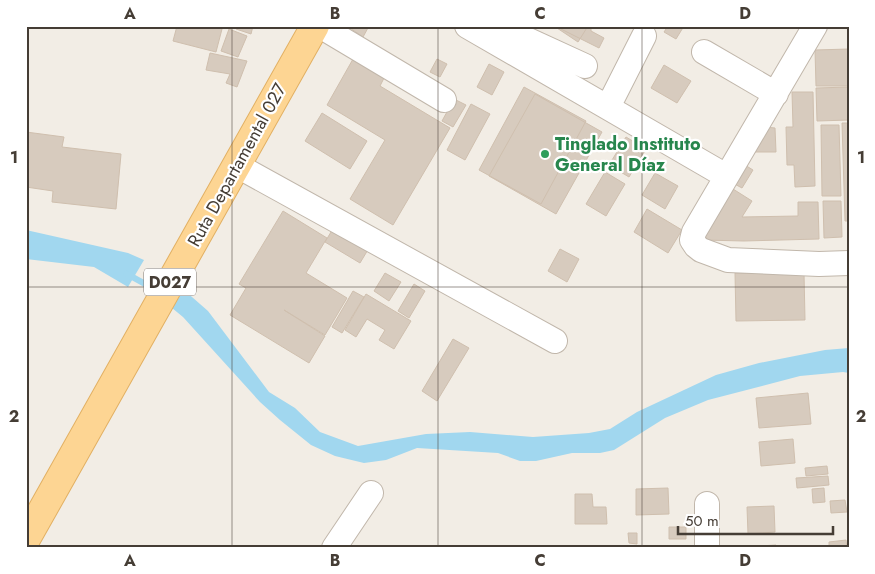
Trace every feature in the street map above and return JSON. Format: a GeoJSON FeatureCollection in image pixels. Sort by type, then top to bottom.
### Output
{"type":"FeatureCollection","features":[{"type":"Feature","properties":{"kind":"main road","name":"Ruta Departamental 027"},"geometry":{"type":"LineString","coordinates":[[26,538],[315,26]]}},
{"type":"Feature","properties":{"kind":"street"},"geometry":{"type":"LineString","coordinates":[[320,26],[444,100]]}},
{"type":"Feature","properties":{"kind":"street"},"geometry":{"type":"LineString","coordinates":[[467,26],[726,176]]}},
{"type":"Feature","properties":{"kind":"street"},"geometry":{"type":"LineString","coordinates":[[498,26],[585,66]]}},
{"type":"Feature","properties":{"kind":"street"},"geometry":{"type":"LineString","coordinates":[[815,26],[726,176],[694,232],[692,240],[701,250],[728,260],[819,264],[849,263]]}},
{"type":"Feature","properties":{"kind":"street"},"geometry":{"type":"LineString","coordinates":[[608,107],[644,36]]}},
{"type":"Feature","properties":{"kind":"street"},"geometry":{"type":"LineString","coordinates":[[704,52],[776,94]]}},
{"type":"Feature","properties":{"kind":"street"},"geometry":{"type":"LineString","coordinates":[[236,165],[555,341]]}},
{"type":"Feature","properties":{"kind":"street"},"geometry":{"type":"LineString","coordinates":[[334,548],[371,493]]}},
{"type":"Feature","properties":{"kind":"street"},"geometry":{"type":"LineString","coordinates":[[707,504],[707,548]]}},
{"type":"Feature","properties":{"kind":"water"},"geometry":{"type":"Polygon","coordinates":[[[26,230],[128,253],[144,260],[128,287],[94,267],[26,259],[26,230]]]}},
{"type":"Feature","properties":{"kind":"water"},"geometry":{"type":"Polygon","coordinates":[[[184,290],[208,311],[269,392],[295,408],[320,432],[358,446],[426,434],[470,432],[533,437],[589,433],[610,429],[637,412],[716,375],[759,363],[825,350],[849,348],[849,373],[800,376],[708,400],[665,418],[614,450],[600,453],[572,453],[536,461],[520,461],[498,453],[417,448],[386,460],[364,463],[335,456],[311,445],[260,402],[183,317],[172,308],[184,290]]]}},
{"type":"Feature","properties":{"kind":"building"},"geometry":{"type":"Polygon","coordinates":[[[177,26],[213,26],[222,29],[216,52],[173,41],[177,26]]]}},
{"type":"Feature","properties":{"kind":"building"},"geometry":{"type":"Polygon","coordinates":[[[237,26],[253,26],[251,34],[236,29],[237,26]]]}},
{"type":"Feature","properties":{"kind":"building"},"geometry":{"type":"Polygon","coordinates":[[[347,26],[369,26],[363,37],[347,26]]]}},
{"type":"Feature","properties":{"kind":"building"},"geometry":{"type":"Polygon","coordinates":[[[554,26],[588,26],[578,42],[554,26]]]}},
{"type":"Feature","properties":{"kind":"building"},"geometry":{"type":"Polygon","coordinates":[[[555,26],[591,26],[591,31],[604,38],[599,48],[555,26]]]}},
{"type":"Feature","properties":{"kind":"building"},"geometry":{"type":"Polygon","coordinates":[[[668,26],[684,26],[676,39],[664,32],[668,26]]]}},
{"type":"Feature","properties":{"kind":"building"},"geometry":{"type":"Polygon","coordinates":[[[229,29],[247,36],[238,57],[221,51],[229,29]]]}},
{"type":"Feature","properties":{"kind":"building"},"geometry":{"type":"Polygon","coordinates":[[[849,49],[849,86],[816,86],[815,50],[849,49]]]}},
{"type":"Feature","properties":{"kind":"building"},"geometry":{"type":"Polygon","coordinates":[[[357,52],[388,70],[380,86],[450,128],[393,225],[350,199],[385,140],[327,105],[357,52]]]}},
{"type":"Feature","properties":{"kind":"building"},"geometry":{"type":"Polygon","coordinates":[[[210,53],[247,61],[237,87],[226,83],[230,74],[206,70],[210,53]]]}},
{"type":"Feature","properties":{"kind":"building"},"geometry":{"type":"Polygon","coordinates":[[[437,59],[447,64],[440,77],[430,72],[437,59]]]}},
{"type":"Feature","properties":{"kind":"building"},"geometry":{"type":"Polygon","coordinates":[[[489,64],[504,72],[492,95],[477,87],[489,64]]]}},
{"type":"Feature","properties":{"kind":"building"},"geometry":{"type":"Polygon","coordinates":[[[664,65],[691,81],[677,103],[651,88],[664,65]]]}},
{"type":"Feature","properties":{"kind":"building","name":"Tinglado Instituto General Díaz"},"geometry":{"type":"Polygon","coordinates":[[[524,87],[586,121],[541,204],[479,170],[524,87]]]}},
{"type":"Feature","properties":{"kind":"building"},"geometry":{"type":"Polygon","coordinates":[[[849,87],[849,120],[817,121],[816,88],[849,87]]]}},
{"type":"Feature","properties":{"kind":"building"},"geometry":{"type":"Polygon","coordinates":[[[792,92],[813,92],[815,186],[795,187],[794,165],[787,165],[786,127],[793,127],[792,92]]]}},
{"type":"Feature","properties":{"kind":"building","name":"Tinglado Instituto General Díaz"},"geometry":{"type":"Polygon","coordinates":[[[535,94],[602,132],[556,214],[489,176],[535,94]]]}},
{"type":"Feature","properties":{"kind":"building"},"geometry":{"type":"Polygon","coordinates":[[[454,99],[466,105],[453,127],[442,121],[454,99]]]}},
{"type":"Feature","properties":{"kind":"building"},"geometry":{"type":"Polygon","coordinates":[[[471,104],[490,114],[465,160],[447,150],[471,104]]]}},
{"type":"Feature","properties":{"kind":"building"},"geometry":{"type":"Polygon","coordinates":[[[322,113],[367,141],[350,169],[305,141],[322,113]]]}},
{"type":"Feature","properties":{"kind":"building"},"geometry":{"type":"Polygon","coordinates":[[[842,123],[849,123],[849,221],[845,221],[842,123]]]}},
{"type":"Feature","properties":{"kind":"building"},"geometry":{"type":"Polygon","coordinates":[[[821,125],[839,125],[841,196],[822,196],[821,125]]]}},
{"type":"Feature","properties":{"kind":"building"},"geometry":{"type":"Polygon","coordinates":[[[765,127],[775,128],[776,152],[751,152],[765,127]]]}},
{"type":"Feature","properties":{"kind":"building"},"geometry":{"type":"Polygon","coordinates":[[[26,132],[64,137],[62,147],[121,154],[116,209],[52,202],[53,191],[26,187],[26,132]]]}},
{"type":"Feature","properties":{"kind":"building"},"geometry":{"type":"Polygon","coordinates":[[[626,137],[646,149],[629,177],[609,165],[626,137]]]}},
{"type":"Feature","properties":{"kind":"building"},"geometry":{"type":"Polygon","coordinates":[[[740,162],[753,170],[742,188],[729,181],[740,162]]]}},
{"type":"Feature","properties":{"kind":"building"},"geometry":{"type":"Polygon","coordinates":[[[605,172],[625,184],[606,216],[586,204],[605,172]]]}},
{"type":"Feature","properties":{"kind":"building"},"geometry":{"type":"Polygon","coordinates":[[[655,173],[678,186],[665,209],[642,195],[655,173]]]}},
{"type":"Feature","properties":{"kind":"building"},"geometry":{"type":"Polygon","coordinates":[[[733,189],[752,201],[742,217],[798,216],[798,202],[818,202],[819,239],[703,240],[733,189]]]}},
{"type":"Feature","properties":{"kind":"building"},"geometry":{"type":"Polygon","coordinates":[[[823,201],[841,201],[842,237],[824,238],[823,201]]]}},
{"type":"Feature","properties":{"kind":"building"},"geometry":{"type":"Polygon","coordinates":[[[647,209],[682,230],[668,253],[634,232],[647,209]]]}},
{"type":"Feature","properties":{"kind":"building"},"geometry":{"type":"Polygon","coordinates":[[[283,211],[327,238],[306,273],[347,298],[325,335],[284,310],[325,336],[309,363],[230,315],[246,288],[239,284],[283,211]]]}},
{"type":"Feature","properties":{"kind":"building"},"geometry":{"type":"Polygon","coordinates":[[[334,227],[369,248],[360,263],[325,242],[334,227]]]}},
{"type":"Feature","properties":{"kind":"building"},"geometry":{"type":"Polygon","coordinates":[[[560,249],[579,259],[567,282],[548,271],[560,249]]]}},
{"type":"Feature","properties":{"kind":"building"},"geometry":{"type":"Polygon","coordinates":[[[385,273],[401,282],[389,301],[374,291],[385,273]]]}},
{"type":"Feature","properties":{"kind":"building"},"geometry":{"type":"Polygon","coordinates":[[[735,273],[804,273],[805,320],[736,321],[735,273]]]}},
{"type":"Feature","properties":{"kind":"building"},"geometry":{"type":"Polygon","coordinates":[[[414,284],[425,291],[409,318],[398,311],[414,284]]]}},
{"type":"Feature","properties":{"kind":"building"},"geometry":{"type":"Polygon","coordinates":[[[353,291],[364,297],[342,333],[332,327],[353,291]]]}},
{"type":"Feature","properties":{"kind":"building"},"geometry":{"type":"Polygon","coordinates":[[[366,294],[411,321],[394,349],[379,340],[385,330],[367,319],[356,337],[345,330],[366,294]]]}},
{"type":"Feature","properties":{"kind":"building"},"geometry":{"type":"Polygon","coordinates":[[[453,339],[469,348],[437,401],[422,391],[453,339]]]}},
{"type":"Feature","properties":{"kind":"building"},"geometry":{"type":"Polygon","coordinates":[[[808,393],[811,424],[759,428],[756,398],[808,393]]]}},
{"type":"Feature","properties":{"kind":"building"},"geometry":{"type":"Polygon","coordinates":[[[793,439],[795,463],[761,466],[759,442],[793,439]]]}},
{"type":"Feature","properties":{"kind":"building"},"geometry":{"type":"Polygon","coordinates":[[[827,466],[828,474],[806,476],[805,468],[827,466]]]}},
{"type":"Feature","properties":{"kind":"building"},"geometry":{"type":"Polygon","coordinates":[[[828,476],[829,485],[797,488],[796,478],[828,476]]]}},
{"type":"Feature","properties":{"kind":"building"},"geometry":{"type":"Polygon","coordinates":[[[668,488],[669,514],[636,515],[636,489],[668,488]]]}},
{"type":"Feature","properties":{"kind":"building"},"geometry":{"type":"Polygon","coordinates":[[[824,488],[825,502],[813,503],[812,489],[824,488]]]}},
{"type":"Feature","properties":{"kind":"building"},"geometry":{"type":"Polygon","coordinates":[[[575,494],[592,494],[593,507],[606,507],[607,524],[575,524],[575,494]]]}},
{"type":"Feature","properties":{"kind":"building"},"geometry":{"type":"Polygon","coordinates":[[[845,500],[847,512],[831,513],[830,501],[845,500]]]}},
{"type":"Feature","properties":{"kind":"building"},"geometry":{"type":"Polygon","coordinates":[[[774,506],[775,532],[748,534],[747,507],[774,506]]]}},
{"type":"Feature","properties":{"kind":"building"},"geometry":{"type":"Polygon","coordinates":[[[669,527],[686,527],[686,539],[669,539],[669,527]]]}},
{"type":"Feature","properties":{"kind":"building"},"geometry":{"type":"Polygon","coordinates":[[[628,533],[637,533],[637,544],[629,543],[628,533]]]}},
{"type":"Feature","properties":{"kind":"building"},"geometry":{"type":"Polygon","coordinates":[[[846,540],[847,548],[829,548],[829,542],[846,540]]]}},
{"type":"Feature","properties":{"kind":"building"},"geometry":{"type":"Polygon","coordinates":[[[776,545],[776,548],[743,548],[743,547],[776,545]]]}},
{"type":"Feature","properties":{"kind":"waterway"},"geometry":{"type":"LineString","coordinates":[[127,274],[147,285]]}},
{"type":"Feature","properties":{"kind":"place","name":"Tinglado Instituto General Díaz"},"geometry":{"type":"Point","coordinates":[545,154]}}]}
